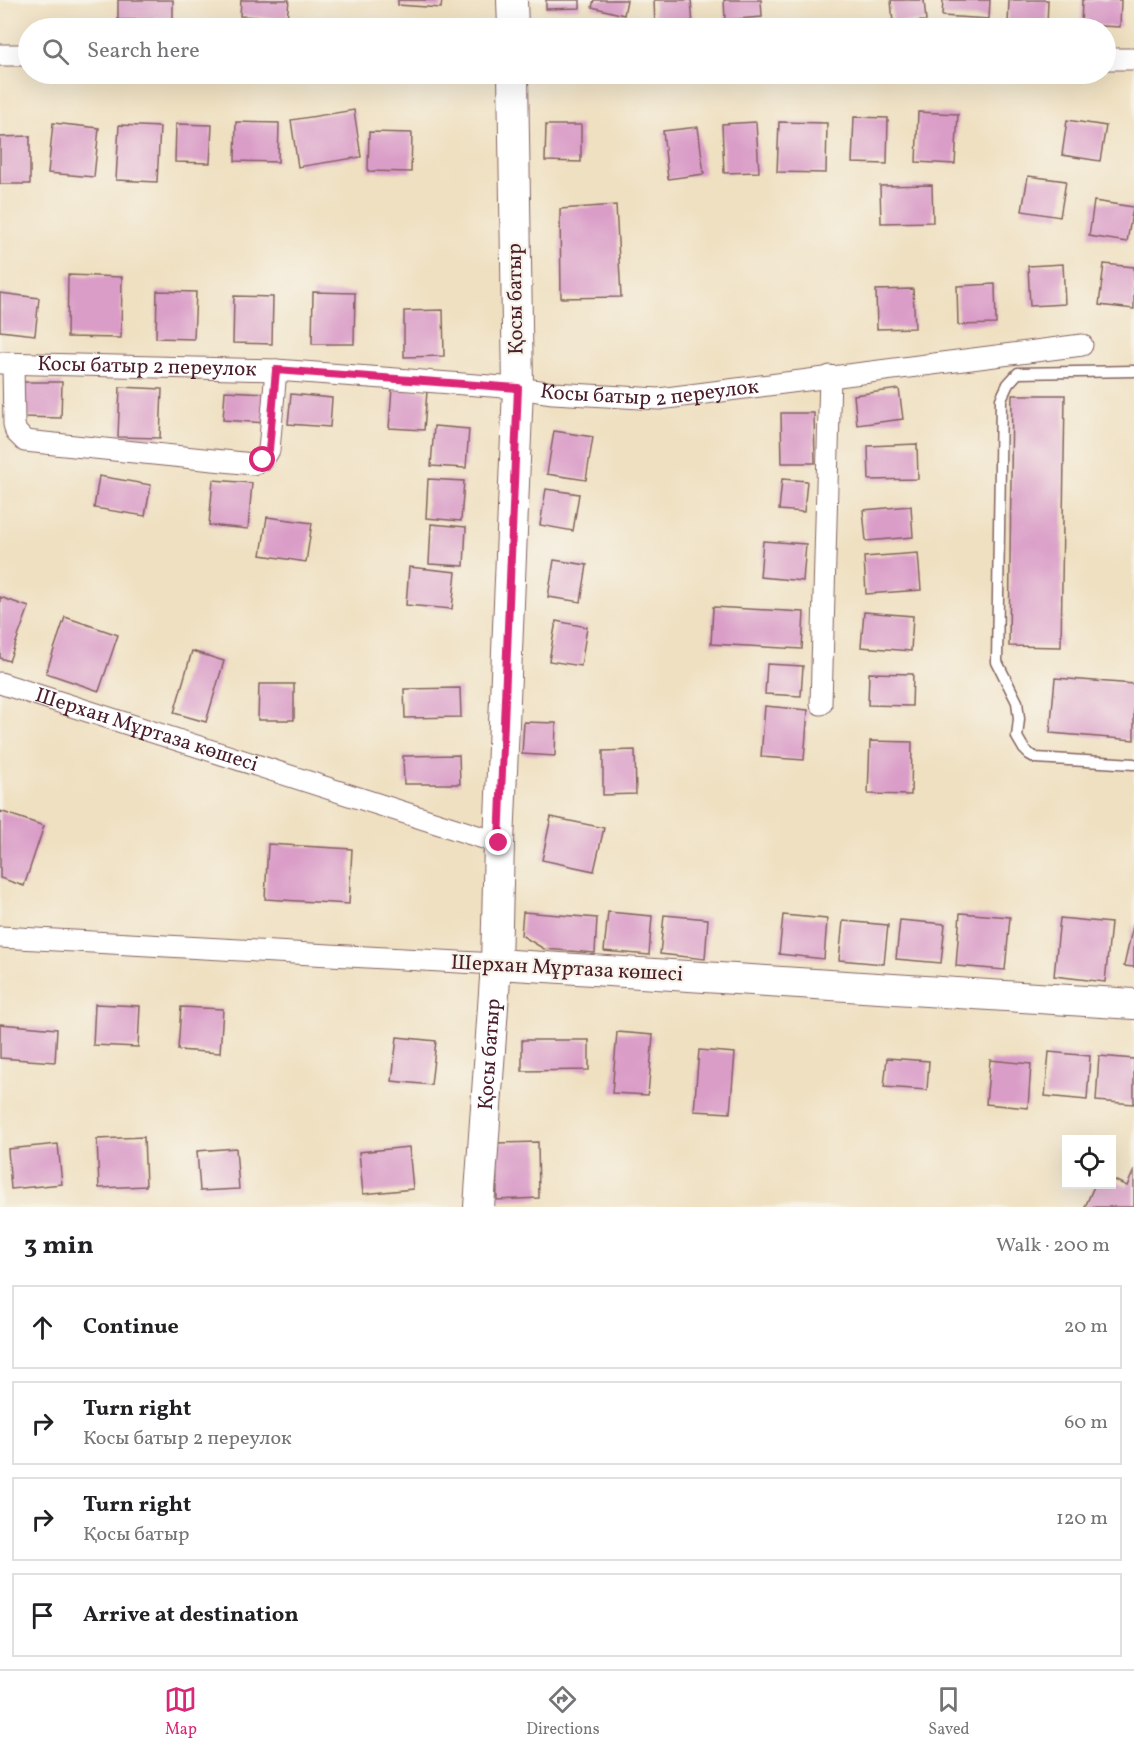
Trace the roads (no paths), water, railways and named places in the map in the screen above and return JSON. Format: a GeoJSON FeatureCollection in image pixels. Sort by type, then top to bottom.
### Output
{"type":"FeatureCollection","features":[{"type":"Feature","properties":{"kind":"street"},"geometry":{"type":"LineString","coordinates":[[512,0],[513,18]]}},
{"type":"Feature","properties":{"kind":"street"},"geometry":{"type":"LineString","coordinates":[[0,55],[18,55]]}},
{"type":"Feature","properties":{"kind":"street"},"geometry":{"type":"LineString","coordinates":[[1116,58],[1134,59]]}},
{"type":"Feature","properties":{"kind":"street","name":"Қосы батыр"},"geometry":{"type":"LineString","coordinates":[[479,1207],[496,964],[518,388],[513,84]]}},
{"type":"Feature","properties":{"kind":"street","name":"Косы батыр 2 переулок"},"geometry":{"type":"LineString","coordinates":[[6,364],[276,370],[518,388],[553,393],[659,399],[1082,345]]}},
{"type":"Feature","properties":{"kind":"street"},"geometry":{"type":"LineString","coordinates":[[6,364],[14,424],[16,432],[25,441],[253,464],[263,460],[269,450],[276,370]]}},
{"type":"Feature","properties":{"kind":"street"},"geometry":{"type":"LineString","coordinates":[[821,704],[830,376]]}},
{"type":"Feature","properties":{"kind":"street","name":"Шерхан Мұртаза көшесі"},"geometry":{"type":"LineString","coordinates":[[0,683],[499,843]]}},
{"type":"Feature","properties":{"kind":"street","name":"Шерхан Мұртаза көшесі"},"geometry":{"type":"LineString","coordinates":[[0,937],[496,964],[1134,1004]]}},
{"type":"Feature","properties":{"kind":"lane"},"geometry":{"type":"LineString","coordinates":[[1134,370],[1018,373],[1008,384],[1001,399],[997,662],[1017,702],[1019,719],[1017,737],[1029,754],[1036,758],[1134,764]]}}]}
